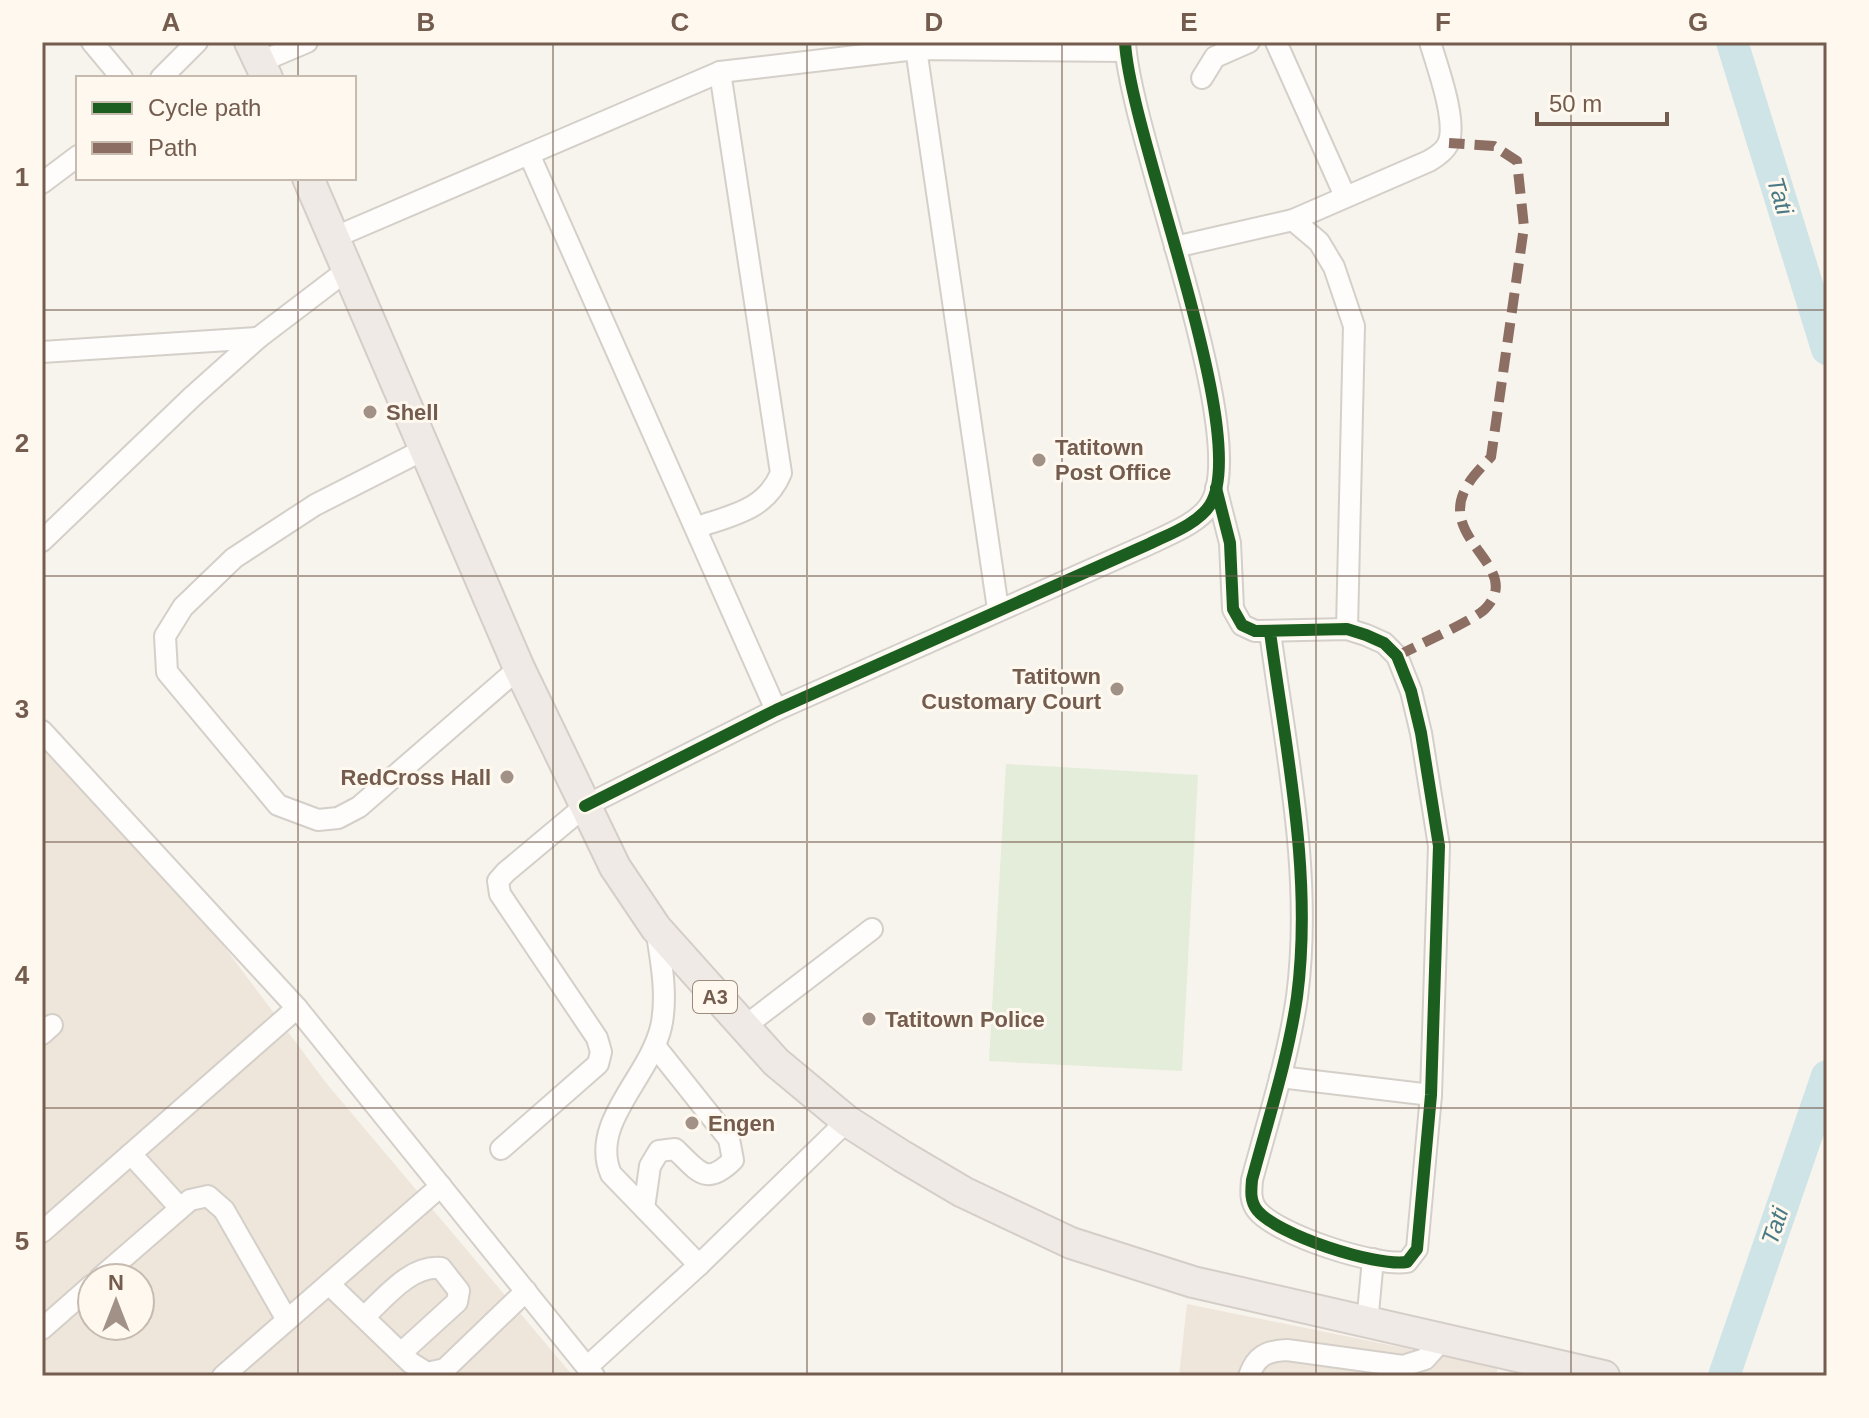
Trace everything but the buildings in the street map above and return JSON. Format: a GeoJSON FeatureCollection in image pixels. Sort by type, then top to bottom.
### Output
{"type":"FeatureCollection","features":[{"type":"Feature","properties":{"kind":"highway","name":"A3"},"geometry":{"type":"LineString","coordinates":[[309,180],[519,668],[615,867],[656,928],[776,1062],[847,1121],[963,1192],[1071,1243],[1193,1282],[1604,1376]]}},
{"type":"Feature","properties":{"kind":"street"},"geometry":{"type":"LineString","coordinates":[[92,42],[120,76]]}},
{"type":"Feature","properties":{"kind":"street"},"geometry":{"type":"LineString","coordinates":[[163,76],[197,42]]}},
{"type":"Feature","properties":{"kind":"street"},"geometry":{"type":"LineString","coordinates":[[259,61],[307,42]]}},
{"type":"Feature","properties":{"kind":"street"},"geometry":{"type":"LineString","coordinates":[[1202,78],[1215,57],[1249,42]]}},
{"type":"Feature","properties":{"kind":"street"},"geometry":{"type":"LineString","coordinates":[[1276,42],[1345,196]]}},
{"type":"Feature","properties":{"kind":"street"},"geometry":{"type":"LineString","coordinates":[[1175,247],[1293,220],[1429,161],[1449,143],[1451,125],[1430,42]]}},
{"type":"Feature","properties":{"kind":"street"},"geometry":{"type":"LineString","coordinates":[[915,45],[998,609]]}},
{"type":"Feature","properties":{"kind":"street"},"geometry":{"type":"LineString","coordinates":[[333,238],[720,72],[915,45],[1125,47],[1144,140],[1214,402],[1218,436],[1216,488],[1230,543],[1233,609],[1242,625],[1255,631],[1347,629],[1384,643],[1397,656],[1421,733],[1439,846],[1431,1095],[1417,1249],[1407,1262],[1373,1259],[1297,1234],[1267,1219],[1255,1208],[1252,1180],[1280,1077],[1297,998],[1300,851],[1270,632]]}},
{"type":"Feature","properties":{"kind":"street"},"geometry":{"type":"LineString","coordinates":[[698,527],[756,507],[768,497],[781,473],[720,72]]}},
{"type":"Feature","properties":{"kind":"street"},"geometry":{"type":"LineString","coordinates":[[529,154],[698,527],[776,710]]}},
{"type":"Feature","properties":{"kind":"street"},"geometry":{"type":"LineString","coordinates":[[42,183],[76,158]]}},
{"type":"Feature","properties":{"kind":"street"},"geometry":{"type":"LineString","coordinates":[[1293,220],[1319,242],[1334,267],[1354,326],[1347,629]]}},
{"type":"Feature","properties":{"kind":"street"},"geometry":{"type":"LineString","coordinates":[[42,541],[258,338],[346,271]]}},
{"type":"Feature","properties":{"kind":"street"},"geometry":{"type":"LineString","coordinates":[[42,352],[258,338]]}},
{"type":"Feature","properties":{"kind":"street"},"geometry":{"type":"LineString","coordinates":[[423,450],[315,505],[234,558],[183,607],[165,636],[167,672],[278,805],[318,820],[338,818],[359,807],[519,668]]}},
{"type":"Feature","properties":{"kind":"street"},"geometry":{"type":"LineString","coordinates":[[501,1149],[598,1064],[601,1052],[597,1038],[500,894],[498,881],[585,806],[776,710],[1177,530],[1202,513],[1216,488]]}},
{"type":"Feature","properties":{"kind":"street"},"geometry":{"type":"LineString","coordinates":[[44,738],[297,1008],[590,1371],[847,1121]]}},
{"type":"Feature","properties":{"kind":"street"},"geometry":{"type":"LineString","coordinates":[[656,928],[663,996],[662,1024],[646,1067],[609,1126],[604,1141],[604,1158],[611,1174],[699,1265]]}},
{"type":"Feature","properties":{"kind":"street"},"geometry":{"type":"LineString","coordinates":[[744,1027],[872,929]]}},
{"type":"Feature","properties":{"kind":"street"},"geometry":{"type":"LineString","coordinates":[[42,1232],[297,1008]]}},
{"type":"Feature","properties":{"kind":"street"},"geometry":{"type":"LineString","coordinates":[[644,1208],[650,1166],[659,1151],[675,1149],[698,1171],[710,1176],[719,1174],[733,1160],[734,1148],[655,1046]]}},
{"type":"Feature","properties":{"kind":"street"},"geometry":{"type":"LineString","coordinates":[[1280,1077],[1431,1095]]}},
{"type":"Feature","properties":{"kind":"street"},"geometry":{"type":"LineString","coordinates":[[131,1154],[180,1208]]}},
{"type":"Feature","properties":{"kind":"street"},"geometry":{"type":"LineString","coordinates":[[225,1375],[441,1186]]}},
{"type":"Feature","properties":{"kind":"street"},"geometry":{"type":"LineString","coordinates":[[118,1262],[180,1208],[199,1196],[217,1201],[287,1320]]}},
{"type":"Feature","properties":{"kind":"street"},"geometry":{"type":"LineString","coordinates":[[1367,1324],[1373,1259]]}},
{"type":"Feature","properties":{"kind":"street"},"geometry":{"type":"LineString","coordinates":[[364,1317],[411,1276],[426,1267],[441,1268],[459,1291],[457,1302],[401,1353]]}},
{"type":"Feature","properties":{"kind":"street"},"geometry":{"type":"LineString","coordinates":[[329,1284],[401,1353],[427,1373],[445,1369],[526,1291]]}},
{"type":"Feature","properties":{"kind":"street"},"geometry":{"type":"LineString","coordinates":[[42,1329],[76,1299]]}},
{"type":"Feature","properties":{"kind":"street"},"geometry":{"type":"LineString","coordinates":[[1249,1376],[1257,1358],[1269,1351],[1287,1350],[1403,1366],[1425,1359],[1441,1341]]}},
{"type":"Feature","properties":{"kind":"shaded area"},"geometry":{"type":"Polygon","coordinates":[[[42,742],[199,913],[327,1084],[573,1376],[42,1376],[42,742]]]}},
{"type":"Feature","properties":{"kind":"shaded area"},"geometry":{"type":"Polygon","coordinates":[[[1187,1304],[1498,1367],[1496,1376],[1179,1376],[1187,1304]]]}},
{"type":"Feature","properties":{"kind":"green space"},"geometry":{"type":"Polygon","coordinates":[[[1006,764],[1198,775],[1182,1071],[989,1061],[1006,764]]]}},
{"type":"Feature","properties":{"kind":"waterway","name":"Tati"},"geometry":{"type":"LineString","coordinates":[[1732,42],[1827,349]]}},
{"type":"Feature","properties":{"kind":"waterway","name":"Tati"},"geometry":{"type":"LineString","coordinates":[[1724,1376],[1827,1076]]}},
{"type":"Feature","properties":{"kind":"marked path"},"geometry":{"type":"LineString","coordinates":[[1397,656],[1479,614],[1495,594],[1495,580],[1469,538],[1462,522],[1460,505],[1469,482],[1491,457],[1524,227],[1517,161],[1494,146],[1449,143]]}},
{"type":"Feature","properties":{"kind":"cycle path"},"geometry":{"type":"LineString","coordinates":[[585,806],[776,710],[1173,533],[1198,518],[1210,505],[1219,469],[1216,417],[1186,284],[1146,145],[1125,42]]}},
{"type":"Feature","properties":{"kind":"cycle path"},"geometry":{"type":"LineString","coordinates":[[1216,488],[1230,543],[1233,609],[1242,625],[1255,631],[1347,629],[1366,635],[1384,643],[1397,656],[1411,691],[1439,846],[1431,1095],[1417,1249],[1407,1262],[1373,1260],[1305,1239],[1268,1220],[1257,1210],[1252,1199],[1252,1180],[1293,1020],[1301,951],[1302,905],[1296,814],[1270,632]]}},
{"type":"Feature","properties":{"kind":"place","name":"Shell"},"geometry":{"type":"Point","coordinates":[370,412]}},
{"type":"Feature","properties":{"kind":"place","name":"Tatitown Post Office"},"geometry":{"type":"Point","coordinates":[1039,460]}},
{"type":"Feature","properties":{"kind":"place","name":"Tatitown Customary Court"},"geometry":{"type":"Point","coordinates":[1117,689]}},
{"type":"Feature","properties":{"kind":"place","name":"RedCross Hall"},"geometry":{"type":"Point","coordinates":[507,777]}},
{"type":"Feature","properties":{"kind":"place","name":"Tatitown Police"},"geometry":{"type":"Point","coordinates":[869,1019]}},
{"type":"Feature","properties":{"kind":"place","name":"Engen"},"geometry":{"type":"Point","coordinates":[692,1123]}}]}
